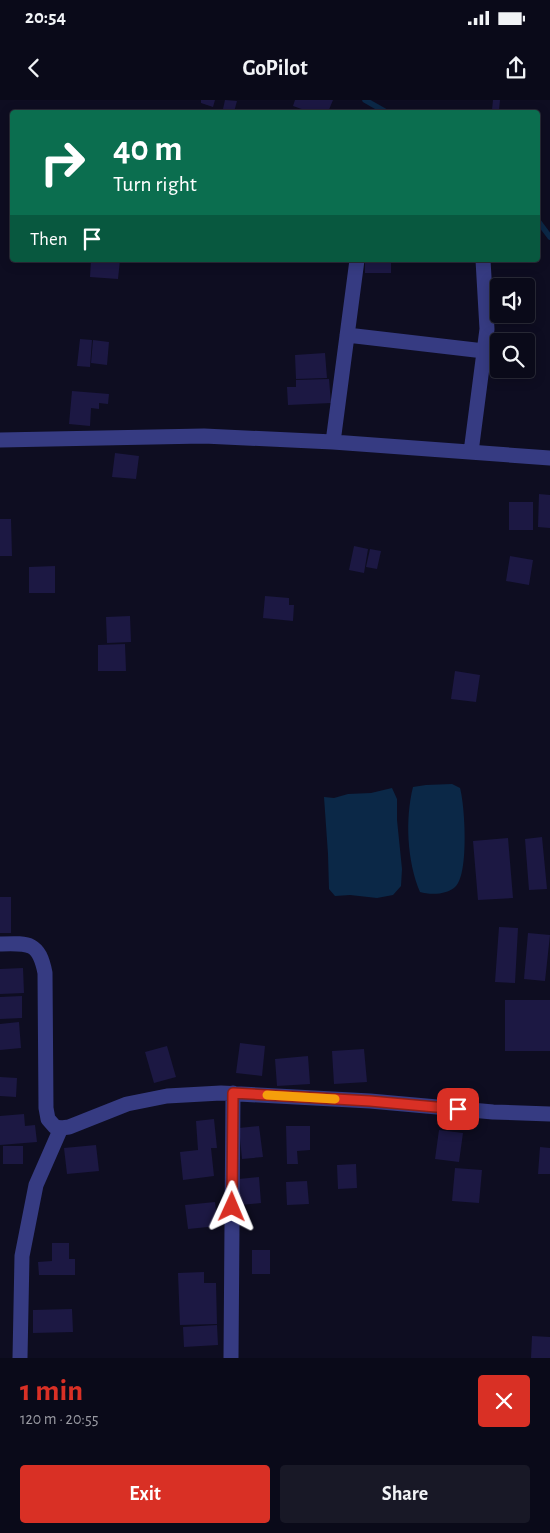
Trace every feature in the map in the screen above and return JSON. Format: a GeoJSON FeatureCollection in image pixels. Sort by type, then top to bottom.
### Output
{"type":"FeatureCollection","features":[{"type":"Feature","properties":{"kind":"street"},"geometry":{"type":"LineString","coordinates":[[333,442],[357,262]]}},
{"type":"Feature","properties":{"kind":"street"},"geometry":{"type":"LineString","coordinates":[[471,452],[487,329],[483,262]]}},
{"type":"Feature","properties":{"kind":"street"},"geometry":{"type":"LineString","coordinates":[[347,335],[484,351]]}},
{"type":"Feature","properties":{"kind":"street"},"geometry":{"type":"LineString","coordinates":[[0,440],[204,436],[333,442],[550,458]]}},
{"type":"Feature","properties":{"kind":"street"},"geometry":{"type":"LineString","coordinates":[[0,944],[21,943],[32,946],[38,952],[43,962],[45,973],[46,1108],[48,1120],[55,1128],[69,1127],[127,1104],[167,1096],[221,1093],[370,1101],[493,1112],[550,1114]]}},
{"type":"Feature","properties":{"kind":"street"},"geometry":{"type":"LineString","coordinates":[[231,1358],[233,1093]]}},
{"type":"Feature","properties":{"kind":"street"},"geometry":{"type":"LineString","coordinates":[[20,1358],[22,1256],[36,1185],[61,1128]]}},
{"type":"Feature","properties":{"kind":"water"},"geometry":{"type":"Polygon","coordinates":[[[452,784],[460,788],[462,797],[465,839],[463,868],[460,879],[453,889],[444,893],[429,894],[420,892],[412,867],[408,826],[413,787],[452,784]]]}},
{"type":"Feature","properties":{"kind":"water"},"geometry":{"type":"Polygon","coordinates":[[[392,788],[397,799],[402,869],[401,886],[393,895],[377,898],[350,895],[335,896],[329,889],[324,797],[334,798],[348,794],[371,793],[392,788]]]}},
{"type":"Feature","properties":{"kind":"building"},"geometry":{"type":"Polygon","coordinates":[[[201,100],[215,100],[213,107],[201,103],[201,100]]]}},
{"type":"Feature","properties":{"kind":"building"},"geometry":{"type":"Polygon","coordinates":[[[225,100],[237,101],[235,110],[223,109],[225,100]]]}},
{"type":"Feature","properties":{"kind":"building"},"geometry":{"type":"Polygon","coordinates":[[[295,100],[333,100],[329,110],[304,110],[293,106],[295,100]]]}},
{"type":"Feature","properties":{"kind":"building"},"geometry":{"type":"Polygon","coordinates":[[[493,100],[500,100],[499,110],[492,110],[493,100]]]}},
{"type":"Feature","properties":{"kind":"building"},"geometry":{"type":"Polygon","coordinates":[[[91,262],[120,262],[118,279],[90,277],[91,262]]]}},
{"type":"Feature","properties":{"kind":"building"},"geometry":{"type":"Polygon","coordinates":[[[365,262],[391,262],[391,273],[365,273],[365,262]]]}},
{"type":"Feature","properties":{"kind":"building"},"geometry":{"type":"Polygon","coordinates":[[[80,339],[92,340],[90,367],[77,366],[80,339]]]}},
{"type":"Feature","properties":{"kind":"building"},"geometry":{"type":"Polygon","coordinates":[[[93,340],[109,342],[107,365],[91,363],[93,340]]]}},
{"type":"Feature","properties":{"kind":"building"},"geometry":{"type":"Polygon","coordinates":[[[325,353],[327,378],[296,379],[295,355],[325,353]]]}},
{"type":"Feature","properties":{"kind":"building"},"geometry":{"type":"Polygon","coordinates":[[[329,379],[331,403],[288,405],[287,387],[296,387],[296,380],[329,379]]]}},
{"type":"Feature","properties":{"kind":"building"},"geometry":{"type":"Polygon","coordinates":[[[72,391],[109,394],[108,404],[99,403],[99,409],[91,408],[90,426],[69,424],[72,391]]]}},
{"type":"Feature","properties":{"kind":"building"},"geometry":{"type":"Polygon","coordinates":[[[115,453],[139,456],[136,479],[112,477],[115,453]]]}},
{"type":"Feature","properties":{"kind":"building"},"geometry":{"type":"Polygon","coordinates":[[[539,494],[550,495],[550,528],[538,527],[539,494]]]}},
{"type":"Feature","properties":{"kind":"building"},"geometry":{"type":"Polygon","coordinates":[[[509,502],[533,502],[533,530],[509,530],[509,502]]]}},
{"type":"Feature","properties":{"kind":"building"},"geometry":{"type":"Polygon","coordinates":[[[0,519],[11,519],[12,556],[0,556],[0,519]]]}},
{"type":"Feature","properties":{"kind":"building"},"geometry":{"type":"Polygon","coordinates":[[[354,546],[368,549],[364,573],[349,570],[354,546]]]}},
{"type":"Feature","properties":{"kind":"building"},"geometry":{"type":"Polygon","coordinates":[[[370,549],[381,551],[377,569],[366,567],[370,549]]]}},
{"type":"Feature","properties":{"kind":"building"},"geometry":{"type":"Polygon","coordinates":[[[510,556],[533,560],[529,585],[506,581],[510,556]]]}},
{"type":"Feature","properties":{"kind":"building"},"geometry":{"type":"Polygon","coordinates":[[[55,566],[55,593],[29,593],[29,567],[55,566]]]}},
{"type":"Feature","properties":{"kind":"building"},"geometry":{"type":"Polygon","coordinates":[[[265,596],[289,598],[289,605],[294,605],[293,621],[263,618],[265,596]]]}},
{"type":"Feature","properties":{"kind":"building"},"geometry":{"type":"Polygon","coordinates":[[[130,616],[131,642],[107,643],[106,617],[130,616]]]}},
{"type":"Feature","properties":{"kind":"building"},"geometry":{"type":"Polygon","coordinates":[[[125,644],[126,671],[98,671],[98,645],[125,644]]]}},
{"type":"Feature","properties":{"kind":"building"},"geometry":{"type":"Polygon","coordinates":[[[455,671],[480,675],[476,702],[451,699],[455,671]]]}},
{"type":"Feature","properties":{"kind":"building"},"geometry":{"type":"Polygon","coordinates":[[[542,837],[547,889],[529,890],[525,839],[542,837]]]}},
{"type":"Feature","properties":{"kind":"building"},"geometry":{"type":"Polygon","coordinates":[[[508,838],[513,898],[478,900],[473,841],[508,838]]]}},
{"type":"Feature","properties":{"kind":"building"},"geometry":{"type":"Polygon","coordinates":[[[0,897],[11,897],[11,933],[0,933],[0,897]]]}},
{"type":"Feature","properties":{"kind":"building"},"geometry":{"type":"Polygon","coordinates":[[[499,927],[518,928],[515,983],[495,982],[499,927]]]}},
{"type":"Feature","properties":{"kind":"building"},"geometry":{"type":"Polygon","coordinates":[[[528,933],[550,935],[545,981],[524,979],[528,933]]]}},
{"type":"Feature","properties":{"kind":"building"},"geometry":{"type":"Polygon","coordinates":[[[23,968],[24,993],[0,994],[0,969],[23,968]]]}},
{"type":"Feature","properties":{"kind":"building"},"geometry":{"type":"Polygon","coordinates":[[[22,996],[22,1018],[0,1019],[0,997],[22,996]]]}},
{"type":"Feature","properties":{"kind":"building"},"geometry":{"type":"Polygon","coordinates":[[[505,1000],[550,1000],[550,1051],[505,1051],[505,1000]]]}},
{"type":"Feature","properties":{"kind":"building"},"geometry":{"type":"Polygon","coordinates":[[[19,1022],[21,1048],[0,1050],[0,1024],[19,1022]]]}},
{"type":"Feature","properties":{"kind":"building"},"geometry":{"type":"Polygon","coordinates":[[[240,1043],[265,1046],[262,1076],[236,1073],[240,1043]]]}},
{"type":"Feature","properties":{"kind":"building"},"geometry":{"type":"Polygon","coordinates":[[[167,1046],[176,1077],[154,1083],[145,1052],[167,1046]]]}},
{"type":"Feature","properties":{"kind":"building"},"geometry":{"type":"Polygon","coordinates":[[[364,1049],[367,1082],[334,1084],[332,1051],[364,1049]]]}},
{"type":"Feature","properties":{"kind":"building"},"geometry":{"type":"Polygon","coordinates":[[[308,1056],[310,1084],[277,1086],[275,1059],[308,1056]]]}},
{"type":"Feature","properties":{"kind":"building"},"geometry":{"type":"Polygon","coordinates":[[[0,1077],[17,1078],[16,1097],[0,1096],[0,1077]]]}},
{"type":"Feature","properties":{"kind":"building"},"geometry":{"type":"Polygon","coordinates":[[[24,1114],[25,1126],[35,1125],[37,1142],[0,1145],[0,1116],[24,1114]]]}},
{"type":"Feature","properties":{"kind":"building"},"geometry":{"type":"Polygon","coordinates":[[[214,1119],[217,1148],[211,1148],[214,1176],[183,1180],[180,1152],[198,1150],[196,1121],[214,1119]]]}},
{"type":"Feature","properties":{"kind":"building"},"geometry":{"type":"Polygon","coordinates":[[[259,1126],[263,1157],[242,1159],[239,1128],[259,1126]]]}},
{"type":"Feature","properties":{"kind":"building"},"geometry":{"type":"Polygon","coordinates":[[[286,1126],[310,1126],[310,1150],[297,1151],[298,1164],[287,1164],[286,1126]]]}},
{"type":"Feature","properties":{"kind":"building"},"geometry":{"type":"Polygon","coordinates":[[[439,1130],[463,1133],[459,1162],[435,1159],[439,1130]]]}},
{"type":"Feature","properties":{"kind":"building"},"geometry":{"type":"Polygon","coordinates":[[[96,1145],[99,1171],[67,1174],[64,1148],[96,1145]]]}},
{"type":"Feature","properties":{"kind":"building"},"geometry":{"type":"Polygon","coordinates":[[[3,1146],[23,1146],[23,1164],[3,1164],[3,1146]]]}},
{"type":"Feature","properties":{"kind":"building"},"geometry":{"type":"Polygon","coordinates":[[[540,1147],[550,1148],[550,1174],[538,1174],[540,1147]]]}},
{"type":"Feature","properties":{"kind":"building"},"geometry":{"type":"Polygon","coordinates":[[[356,1164],[357,1188],[338,1189],[337,1165],[356,1164]]]}},
{"type":"Feature","properties":{"kind":"building"},"geometry":{"type":"Polygon","coordinates":[[[455,1168],[482,1170],[479,1203],[452,1201],[455,1168]]]}},
{"type":"Feature","properties":{"kind":"building"},"geometry":{"type":"Polygon","coordinates":[[[259,1177],[261,1203],[240,1205],[239,1179],[259,1177]]]}},
{"type":"Feature","properties":{"kind":"building"},"geometry":{"type":"Polygon","coordinates":[[[307,1181],[309,1204],[287,1205],[286,1182],[307,1181]]]}},
{"type":"Feature","properties":{"kind":"building"},"geometry":{"type":"Polygon","coordinates":[[[215,1202],[218,1226],[188,1229],[185,1205],[215,1202]]]}},
{"type":"Feature","properties":{"kind":"building"},"geometry":{"type":"Polygon","coordinates":[[[52,1243],[69,1243],[69,1259],[75,1259],[75,1275],[39,1275],[38,1262],[52,1261],[52,1243]]]}},
{"type":"Feature","properties":{"kind":"building"},"geometry":{"type":"Polygon","coordinates":[[[252,1250],[270,1250],[270,1274],[252,1274],[252,1250]]]}},
{"type":"Feature","properties":{"kind":"building"},"geometry":{"type":"Polygon","coordinates":[[[204,1272],[204,1283],[216,1283],[217,1324],[180,1325],[178,1273],[204,1272]]]}},
{"type":"Feature","properties":{"kind":"building"},"geometry":{"type":"Polygon","coordinates":[[[72,1309],[73,1332],[33,1333],[33,1310],[72,1309]]]}},
{"type":"Feature","properties":{"kind":"building"},"geometry":{"type":"Polygon","coordinates":[[[217,1325],[218,1345],[184,1347],[183,1327],[217,1325]]]}},
{"type":"Feature","properties":{"kind":"building"},"geometry":{"type":"Polygon","coordinates":[[[532,1336],[550,1337],[550,1358],[531,1358],[532,1336]]]}},
{"type":"Feature","properties":{"kind":"waterway"},"geometry":{"type":"LineString","coordinates":[[365,100],[382,110]]}},
{"type":"Feature","properties":{"kind":"waterway"},"geometry":{"type":"LineString","coordinates":[[540,224],[550,237]]}},
{"type":"Feature","properties":{"kind":"slow traffic"},"geometry":{"type":"LineString","coordinates":[[267,1095],[335,1099]]}},
{"type":"Feature","properties":{"kind":"route"},"geometry":{"type":"LineString","coordinates":[[232,1207],[233,1093],[370,1101],[458,1109]]}}]}
